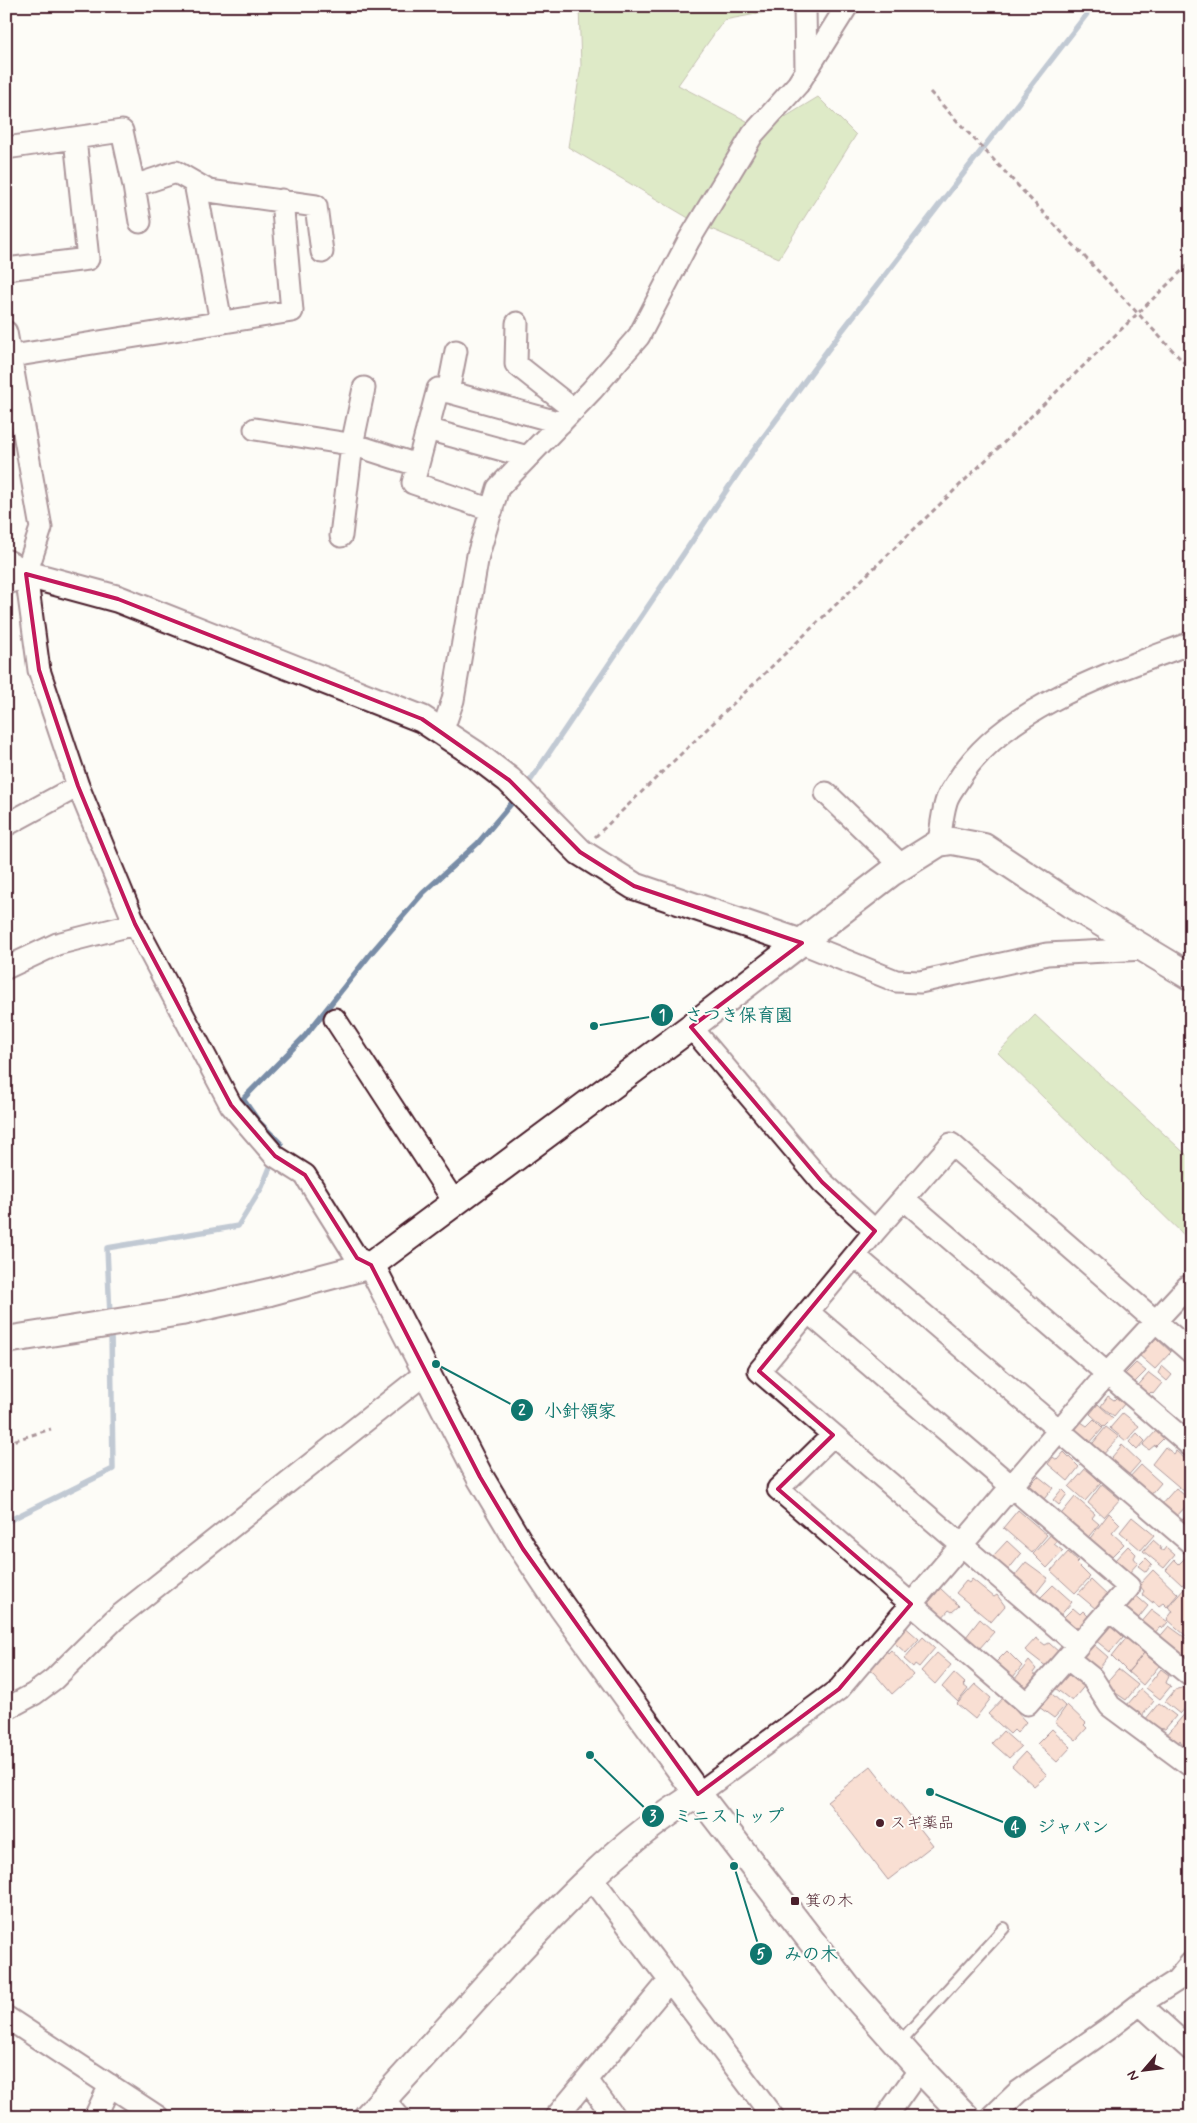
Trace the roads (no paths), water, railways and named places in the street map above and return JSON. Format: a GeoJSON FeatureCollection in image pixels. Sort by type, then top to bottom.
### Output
{"type":"FeatureCollection","features":[{"type":"Feature","properties":{"kind":"street"},"geometry":{"type":"LineString","coordinates":[[805,6],[806,70]]}},
{"type":"Feature","properties":{"kind":"street"},"geometry":{"type":"LineString","coordinates":[[442,732],[453,700],[478,555],[498,488],[567,416],[639,336],[689,240],[753,134],[798,84],[846,6]]}},
{"type":"Feature","properties":{"kind":"street"},"geometry":{"type":"LineString","coordinates":[[6,148],[122,131],[140,222]]}},
{"type":"Feature","properties":{"kind":"street"},"geometry":{"type":"LineString","coordinates":[[6,269],[88,259],[75,139]]}},
{"type":"Feature","properties":{"kind":"street"},"geometry":{"type":"LineString","coordinates":[[134,186],[176,172],[209,191],[316,206],[322,252]]}},
{"type":"Feature","properties":{"kind":"street"},"geometry":{"type":"LineString","coordinates":[[195,183],[221,322]]}},
{"type":"Feature","properties":{"kind":"street"},"geometry":{"type":"LineString","coordinates":[[12,356],[292,311],[282,200]]}},
{"type":"Feature","properties":{"kind":"street"},"geometry":{"type":"LineString","coordinates":[[517,323],[516,364],[567,416]]}},
{"type":"Feature","properties":{"kind":"street"},"geometry":{"type":"LineString","coordinates":[[6,332],[12,356],[41,528],[13,574],[39,670],[78,786],[135,924],[231,1105],[275,1156],[305,1176],[357,1258],[372,1265],[480,1478],[523,1549],[562,1607],[698,1794],[847,1987],[920,2069],[966,2117]]}},
{"type":"Feature","properties":{"kind":"street"},"geometry":{"type":"LineString","coordinates":[[448,392],[456,351]]}},
{"type":"Feature","properties":{"kind":"street"},"geometry":{"type":"LineString","coordinates":[[341,536],[352,445],[364,388]]}},
{"type":"Feature","properties":{"kind":"street"},"geometry":{"type":"LineString","coordinates":[[492,510],[413,483],[438,389],[567,416]]}},
{"type":"Feature","properties":{"kind":"street"},"geometry":{"type":"LineString","coordinates":[[255,429],[352,445],[418,465]]}},
{"type":"Feature","properties":{"kind":"street"},"geometry":{"type":"LineString","coordinates":[[427,429],[528,457]]}},
{"type":"Feature","properties":{"kind":"street"},"geometry":{"type":"LineString","coordinates":[[13,574],[118,599],[422,720],[475,754],[509,780],[580,852],[634,886],[802,943],[896,981],[920,982],[1046,954],[1144,949]]}},
{"type":"Feature","properties":{"kind":"street"},"geometry":{"type":"LineString","coordinates":[[939,843],[946,801],[966,769],[996,738],[1036,710],[1098,678],[1191,643]]}},
{"type":"Feature","properties":{"kind":"street"},"geometry":{"type":"LineString","coordinates":[[6,825],[78,786]]}},
{"type":"Feature","properties":{"kind":"street"},"geometry":{"type":"LineString","coordinates":[[826,793],[902,866]]}},
{"type":"Feature","properties":{"kind":"street"},"geometry":{"type":"LineString","coordinates":[[6,1340],[181,1312],[270,1292],[372,1265],[691,1027],[891,873],[939,843],[952,841],[984,847],[1070,904],[1191,977]]}},
{"type":"Feature","properties":{"kind":"street"},"geometry":{"type":"LineString","coordinates":[[6,968],[57,944],[135,924]]}},
{"type":"Feature","properties":{"kind":"street"},"geometry":{"type":"LineString","coordinates":[[335,1019],[455,1203]]}},
{"type":"Feature","properties":{"kind":"street"},"geometry":{"type":"LineString","coordinates":[[691,1027],[822,1182],[876,1231]]}},
{"type":"Feature","properties":{"kind":"street"},"geometry":{"type":"LineString","coordinates":[[1191,1352],[951,1144],[759,1371],[962,1546],[1073,1651],[1110,1706],[1191,1766]]}},
{"type":"Feature","properties":{"kind":"street"},"geometry":{"type":"LineString","coordinates":[[904,1199],[1191,1446]]}},
{"type":"Feature","properties":{"kind":"street"},"geometry":{"type":"LineString","coordinates":[[855,1256],[1191,1543]]}},
{"type":"Feature","properties":{"kind":"street"},"geometry":{"type":"LineString","coordinates":[[383,2111],[548,1919],[591,1877],[679,1805],[698,1794],[839,1690],[1107,1374],[1187,1287]]}},
{"type":"Feature","properties":{"kind":"street"},"geometry":{"type":"LineString","coordinates":[[808,1312],[1129,1587],[1026,1704],[778,1490],[833,1435]]}},
{"type":"Feature","properties":{"kind":"street"},"geometry":{"type":"LineString","coordinates":[[6,1709],[34,1694],[54,1679],[114,1620],[427,1372]]}},
{"type":"Feature","properties":{"kind":"street"},"geometry":{"type":"LineString","coordinates":[[1109,1609],[1191,1676]]}},
{"type":"Feature","properties":{"kind":"street"},"geometry":{"type":"LineString","coordinates":[[591,1877],[773,2117]]}},
{"type":"Feature","properties":{"kind":"street"},"geometry":{"type":"LineString","coordinates":[[992,2117],[1018,2092],[1140,2004],[1176,1981],[1191,1963]]}},
{"type":"Feature","properties":{"kind":"street"},"geometry":{"type":"LineString","coordinates":[[556,2117],[670,1980]]}},
{"type":"Feature","properties":{"kind":"street"},"geometry":{"type":"LineString","coordinates":[[1140,2004],[1191,2050]]}},
{"type":"Feature","properties":{"kind":"street"},"geometry":{"type":"LineString","coordinates":[[6,2017],[158,2117]]}},
{"type":"Feature","properties":{"kind":"street"},"geometry":{"type":"LineString","coordinates":[[886,2117],[920,2069]]}},
{"type":"Feature","properties":{"kind":"street"},"geometry":{"type":"LineString","coordinates":[[587,2080],[614,2117]]}},
{"type":"Feature","properties":{"kind":"street"},"geometry":{"type":"LineString","coordinates":[[95,2117],[110,2085]]}},
{"type":"Feature","properties":{"kind":"lane"},"geometry":{"type":"LineString","coordinates":[[898,2044],[1004,1928]]}},
{"type":"Feature","properties":{"kind":"waterway"},"geometry":{"type":"LineString","coordinates":[[526,787],[751,454],[838,336],[1093,6]]}},
{"type":"Feature","properties":{"kind":"waterway"},"geometry":{"type":"LineString","coordinates":[[277,1152],[281,1144],[259,1122],[243,1099],[305,1036],[372,952],[423,893],[478,843],[516,798]]}},
{"type":"Feature","properties":{"kind":"waterway"},"geometry":{"type":"LineString","coordinates":[[110,1316],[107,1248],[238,1226],[262,1187],[273,1160]]}},
{"type":"Feature","properties":{"kind":"waterway"},"geometry":{"type":"LineString","coordinates":[[6,1522],[113,1469],[111,1330]]}},
{"type":"Feature","properties":{"kind":"place","name":"さつき保育園"},"geometry":{"type":"Point","coordinates":[594,1026]}},
{"type":"Feature","properties":{"kind":"place","name":"小針領家"},"geometry":{"type":"Point","coordinates":[436,1364]}},
{"type":"Feature","properties":{"kind":"place","name":"ミニストップ"},"geometry":{"type":"Point","coordinates":[590,1755]}},
{"type":"Feature","properties":{"kind":"place","name":"ジャパン"},"geometry":{"type":"Point","coordinates":[930,1792]}},
{"type":"Feature","properties":{"kind":"place","name":"スギ薬品"},"geometry":{"type":"Point","coordinates":[880,1823]}},
{"type":"Feature","properties":{"kind":"place","name":"みの木"},"geometry":{"type":"Point","coordinates":[734,1866]}},
{"type":"Feature","properties":{"kind":"place","name":"箕の木"},"geometry":{"type":"Point","coordinates":[795,1901]}}]}
